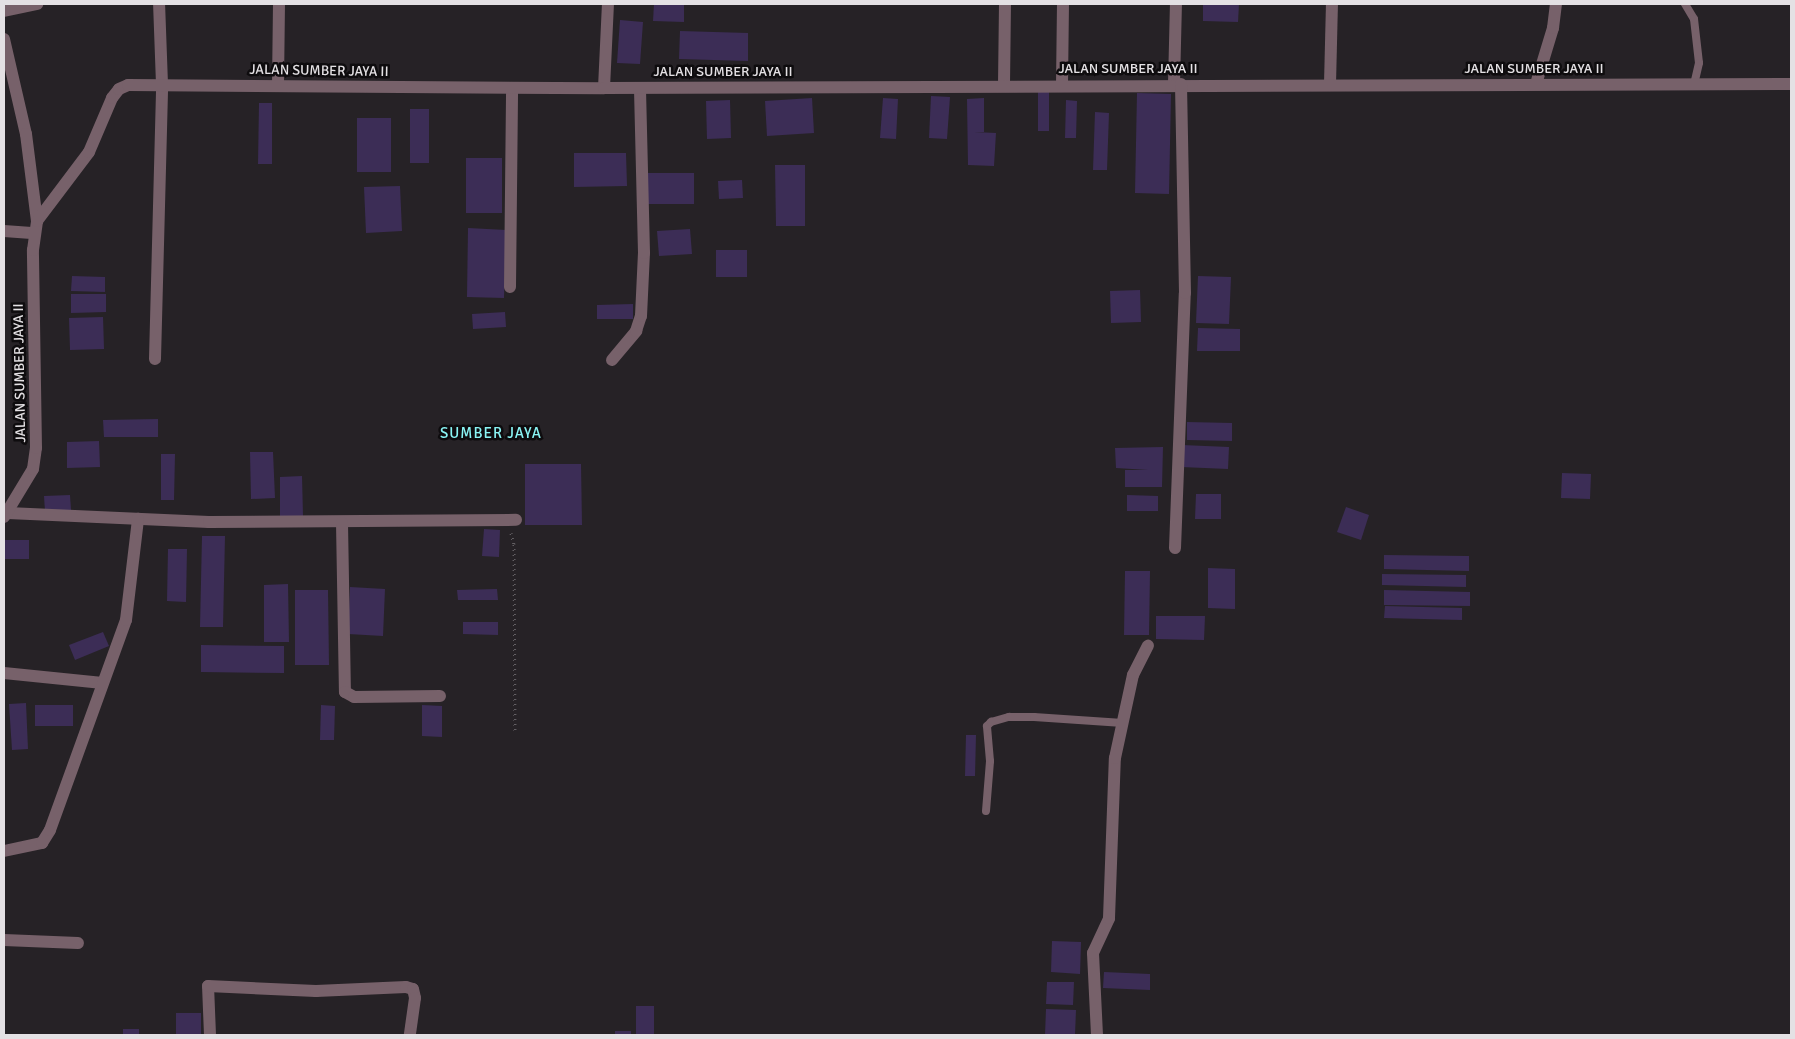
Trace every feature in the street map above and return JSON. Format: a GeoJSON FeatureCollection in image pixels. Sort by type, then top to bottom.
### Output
{"type":"FeatureCollection","features":[{"type":"Feature","properties":{"kind":"street"},"geometry":{"type":"LineString","coordinates":[[4,11],[36,4]]}},
{"type":"Feature","properties":{"kind":"street"},"geometry":{"type":"LineString","coordinates":[[155,359],[162,84],[159,4]]}},
{"type":"Feature","properties":{"kind":"street"},"geometry":{"type":"LineString","coordinates":[[278,86],[279,4]]}},
{"type":"Feature","properties":{"kind":"street"},"geometry":{"type":"LineString","coordinates":[[604,88],[608,4]]}},
{"type":"Feature","properties":{"kind":"street"},"geometry":{"type":"LineString","coordinates":[[1004,4],[1004,85]]}},
{"type":"Feature","properties":{"kind":"street"},"geometry":{"type":"LineString","coordinates":[[1062,85],[1063,4]]}},
{"type":"Feature","properties":{"kind":"street"},"geometry":{"type":"LineString","coordinates":[[1176,4],[1185,293],[1176,548]]}},
{"type":"Feature","properties":{"kind":"street"},"geometry":{"type":"LineString","coordinates":[[1330,84],[1332,4]]}},
{"type":"Feature","properties":{"kind":"street"},"geometry":{"type":"LineString","coordinates":[[1536,84],[1553,28],[1556,4]]}},
{"type":"Feature","properties":{"kind":"street"},"geometry":{"type":"LineString","coordinates":[[4,39],[26,134],[36,227],[4,232]]}},
{"type":"Feature","properties":{"kind":"street","name":"JALAN SUMBER JAYA II"},"geometry":{"type":"LineString","coordinates":[[6,515],[33,469],[36,448],[36,227],[89,152],[112,98],[119,89],[137,84],[640,88],[1178,84],[1791,84]]}},
{"type":"Feature","properties":{"kind":"street"},"geometry":{"type":"LineString","coordinates":[[510,287],[512,88]]}},
{"type":"Feature","properties":{"kind":"street"},"geometry":{"type":"LineString","coordinates":[[612,360],[636,331],[641,316],[644,253],[641,203],[640,88]]}},
{"type":"Feature","properties":{"kind":"street"},"geometry":{"type":"LineString","coordinates":[[6,515],[342,523],[511,520]]}},
{"type":"Feature","properties":{"kind":"street"},"geometry":{"type":"LineString","coordinates":[[4,851],[42,843],[46,838],[126,620],[138,519]]}},
{"type":"Feature","properties":{"kind":"street"},"geometry":{"type":"LineString","coordinates":[[342,523],[345,692],[354,697],[440,696]]}},
{"type":"Feature","properties":{"kind":"street"},"geometry":{"type":"LineString","coordinates":[[1097,1035],[1093,953],[1109,918],[1111,805],[1122,724],[1133,675],[1148,646]]}},
{"type":"Feature","properties":{"kind":"street"},"geometry":{"type":"LineString","coordinates":[[4,673],[102,683]]}},
{"type":"Feature","properties":{"kind":"street"},"geometry":{"type":"LineString","coordinates":[[4,940],[78,943]]}},
{"type":"Feature","properties":{"kind":"street"},"geometry":{"type":"LineString","coordinates":[[210,1035],[208,986],[316,991],[406,987],[413,989],[415,998],[410,1035]]}},
{"type":"Feature","properties":{"kind":"lane"},"geometry":{"type":"LineString","coordinates":[[1685,4],[1694,19],[1699,63],[1694,84]]}},
{"type":"Feature","properties":{"kind":"lane"},"geometry":{"type":"LineString","coordinates":[[986,811],[990,761],[988,726],[991,722],[1009,718],[1034,718],[1122,724]]}},
{"type":"Feature","properties":{"kind":"path"},"geometry":{"type":"LineString","coordinates":[[511,520],[514,544],[515,732]]}},
{"type":"Feature","properties":{"kind":"building"},"geometry":{"type":"Polygon","coordinates":[[[654,4],[684,4],[684,22],[653,21],[654,4]]]}},
{"type":"Feature","properties":{"kind":"building"},"geometry":{"type":"Polygon","coordinates":[[[1203,4],[1239,4],[1238,22],[1203,21],[1203,4]]]}},
{"type":"Feature","properties":{"kind":"building"},"geometry":{"type":"Polygon","coordinates":[[[620,20],[643,22],[640,64],[617,63],[620,20]]]}},
{"type":"Feature","properties":{"kind":"building"},"geometry":{"type":"Polygon","coordinates":[[[680,31],[748,33],[748,61],[679,59],[680,31]]]}},
{"type":"Feature","properties":{"kind":"building"},"geometry":{"type":"Polygon","coordinates":[[[1038,91],[1049,91],[1049,131],[1038,131],[1038,91]]]}},
{"type":"Feature","properties":{"kind":"building"},"geometry":{"type":"Polygon","coordinates":[[[1137,93],[1171,94],[1169,194],[1135,193],[1137,93]]]}},
{"type":"Feature","properties":{"kind":"building"},"geometry":{"type":"Polygon","coordinates":[[[931,96],[950,97],[947,139],[929,138],[931,96]]]}},
{"type":"Feature","properties":{"kind":"building"},"geometry":{"type":"Polygon","coordinates":[[[812,98],[814,133],[767,136],[765,101],[812,98]]]}},
{"type":"Feature","properties":{"kind":"building"},"geometry":{"type":"Polygon","coordinates":[[[883,98],[898,99],[896,139],[880,138],[883,98]]]}},
{"type":"Feature","properties":{"kind":"building"},"geometry":{"type":"Polygon","coordinates":[[[984,98],[984,132],[974,132],[996,133],[994,166],[968,165],[967,99],[984,98]]]}},
{"type":"Feature","properties":{"kind":"building"},"geometry":{"type":"Polygon","coordinates":[[[730,100],[731,138],[707,139],[706,101],[730,100]]]}},
{"type":"Feature","properties":{"kind":"building"},"geometry":{"type":"Polygon","coordinates":[[[1066,100],[1077,101],[1076,138],[1065,138],[1066,100]]]}},
{"type":"Feature","properties":{"kind":"building"},"geometry":{"type":"Polygon","coordinates":[[[259,103],[272,103],[272,164],[258,164],[259,103]]]}},
{"type":"Feature","properties":{"kind":"building"},"geometry":{"type":"Polygon","coordinates":[[[410,109],[429,109],[429,163],[410,163],[410,109]]]}},
{"type":"Feature","properties":{"kind":"building"},"geometry":{"type":"Polygon","coordinates":[[[1095,112],[1109,113],[1107,170],[1093,170],[1095,112]]]}},
{"type":"Feature","properties":{"kind":"building"},"geometry":{"type":"Polygon","coordinates":[[[357,118],[391,118],[391,172],[357,172],[357,118]]]}},
{"type":"Feature","properties":{"kind":"building"},"geometry":{"type":"Polygon","coordinates":[[[574,153],[626,153],[627,186],[574,187],[574,153]]]}},
{"type":"Feature","properties":{"kind":"building"},"geometry":{"type":"Polygon","coordinates":[[[466,158],[502,158],[502,213],[466,213],[466,158]]]}},
{"type":"Feature","properties":{"kind":"building"},"geometry":{"type":"Polygon","coordinates":[[[775,165],[805,165],[805,226],[776,226],[775,165]]]}},
{"type":"Feature","properties":{"kind":"building"},"geometry":{"type":"Polygon","coordinates":[[[646,173],[694,173],[694,204],[646,204],[646,173]]]}},
{"type":"Feature","properties":{"kind":"building"},"geometry":{"type":"Polygon","coordinates":[[[742,180],[743,198],[719,199],[718,181],[742,180]]]}},
{"type":"Feature","properties":{"kind":"building"},"geometry":{"type":"Polygon","coordinates":[[[400,186],[402,231],[366,233],[364,187],[400,186]]]}},
{"type":"Feature","properties":{"kind":"building"},"geometry":{"type":"Polygon","coordinates":[[[468,228],[506,230],[504,298],[467,297],[468,228]]]}},
{"type":"Feature","properties":{"kind":"building"},"geometry":{"type":"Polygon","coordinates":[[[690,229],[692,254],[659,256],[657,231],[690,229]]]}},
{"type":"Feature","properties":{"kind":"building"},"geometry":{"type":"Polygon","coordinates":[[[716,250],[747,250],[747,277],[716,277],[716,250]]]}},
{"type":"Feature","properties":{"kind":"building"},"geometry":{"type":"Polygon","coordinates":[[[72,276],[105,277],[105,292],[71,291],[72,276]]]}},
{"type":"Feature","properties":{"kind":"building"},"geometry":{"type":"Polygon","coordinates":[[[1198,276],[1231,277],[1229,324],[1196,323],[1198,276]]]}},
{"type":"Feature","properties":{"kind":"building"},"geometry":{"type":"Polygon","coordinates":[[[1140,290],[1141,322],[1111,323],[1110,291],[1140,290]]]}},
{"type":"Feature","properties":{"kind":"building"},"geometry":{"type":"Polygon","coordinates":[[[71,294],[106,294],[106,312],[71,313],[71,294]]]}},
{"type":"Feature","properties":{"kind":"building"},"geometry":{"type":"Polygon","coordinates":[[[633,304],[633,319],[597,319],[597,305],[633,304]]]}},
{"type":"Feature","properties":{"kind":"building"},"geometry":{"type":"Polygon","coordinates":[[[505,312],[506,327],[473,329],[472,314],[505,312]]]}},
{"type":"Feature","properties":{"kind":"building"},"geometry":{"type":"Polygon","coordinates":[[[103,317],[104,349],[70,350],[69,318],[103,317]]]}},
{"type":"Feature","properties":{"kind":"building"},"geometry":{"type":"Polygon","coordinates":[[[1198,328],[1240,329],[1240,351],[1197,351],[1198,328]]]}},
{"type":"Feature","properties":{"kind":"building"},"geometry":{"type":"Polygon","coordinates":[[[158,419],[158,437],[104,437],[103,420],[158,419]]]}},
{"type":"Feature","properties":{"kind":"building"},"geometry":{"type":"Polygon","coordinates":[[[1187,422],[1232,423],[1232,441],[1187,440],[1187,422]]]}},
{"type":"Feature","properties":{"kind":"building"},"geometry":{"type":"Polygon","coordinates":[[[99,441],[100,467],[67,468],[67,442],[99,441]]]}},
{"type":"Feature","properties":{"kind":"building"},"geometry":{"type":"Polygon","coordinates":[[[1182,445],[1229,447],[1228,469],[1181,467],[1182,445]]]}},
{"type":"Feature","properties":{"kind":"building"},"geometry":{"type":"Polygon","coordinates":[[[1163,447],[1162,487],[1125,487],[1125,470],[1148,470],[1116,468],[1115,448],[1163,447]]]}},
{"type":"Feature","properties":{"kind":"building"},"geometry":{"type":"Polygon","coordinates":[[[250,452],[273,452],[275,498],[251,499],[250,452]]]}},
{"type":"Feature","properties":{"kind":"building"},"geometry":{"type":"Polygon","coordinates":[[[161,454],[175,454],[174,500],[161,500],[161,454]]]}},
{"type":"Feature","properties":{"kind":"building"},"geometry":{"type":"Polygon","coordinates":[[[525,464],[581,464],[582,525],[525,525],[525,464]]]}},
{"type":"Feature","properties":{"kind":"building"},"geometry":{"type":"Polygon","coordinates":[[[1562,473],[1591,474],[1590,499],[1561,498],[1562,473]]]}},
{"type":"Feature","properties":{"kind":"building"},"geometry":{"type":"Polygon","coordinates":[[[302,476],[303,516],[280,517],[280,477],[302,476]]]}},
{"type":"Feature","properties":{"kind":"building"},"geometry":{"type":"Polygon","coordinates":[[[1196,494],[1221,494],[1221,519],[1195,519],[1196,494]]]}},
{"type":"Feature","properties":{"kind":"building"},"geometry":{"type":"Polygon","coordinates":[[[70,495],[71,510],[45,511],[44,496],[70,495]]]}},
{"type":"Feature","properties":{"kind":"building"},"geometry":{"type":"Polygon","coordinates":[[[1127,495],[1158,496],[1158,511],[1127,511],[1127,495]]]}},
{"type":"Feature","properties":{"kind":"building"},"geometry":{"type":"Polygon","coordinates":[[[1346,507],[1369,515],[1361,540],[1337,532],[1346,507]]]}},
{"type":"Feature","properties":{"kind":"building"},"geometry":{"type":"Polygon","coordinates":[[[484,529],[500,530],[499,557],[482,556],[484,529]]]}},
{"type":"Feature","properties":{"kind":"building"},"geometry":{"type":"Polygon","coordinates":[[[202,536],[225,536],[223,627],[200,627],[202,536]]]}},
{"type":"Feature","properties":{"kind":"building"},"geometry":{"type":"Polygon","coordinates":[[[4,540],[29,540],[29,559],[4,559],[4,540]]]}},
{"type":"Feature","properties":{"kind":"building"},"geometry":{"type":"Polygon","coordinates":[[[168,549],[187,549],[186,602],[167,601],[168,549]]]}},
{"type":"Feature","properties":{"kind":"building"},"geometry":{"type":"Polygon","coordinates":[[[1384,555],[1469,556],[1469,571],[1384,569],[1384,555]]]}},
{"type":"Feature","properties":{"kind":"building"},"geometry":{"type":"Polygon","coordinates":[[[1208,568],[1235,569],[1235,609],[1208,608],[1208,568]]]}},
{"type":"Feature","properties":{"kind":"building"},"geometry":{"type":"Polygon","coordinates":[[[1125,571],[1150,571],[1149,635],[1124,635],[1125,571]]]}},
{"type":"Feature","properties":{"kind":"building"},"geometry":{"type":"Polygon","coordinates":[[[1382,574],[1466,575],[1466,587],[1382,585],[1382,574]]]}},
{"type":"Feature","properties":{"kind":"building"},"geometry":{"type":"Polygon","coordinates":[[[288,584],[289,642],[264,642],[264,585],[288,584]]]}},
{"type":"Feature","properties":{"kind":"building"},"geometry":{"type":"Polygon","coordinates":[[[350,587],[385,589],[383,636],[348,634],[350,587]]]}},
{"type":"Feature","properties":{"kind":"building"},"geometry":{"type":"Polygon","coordinates":[[[497,589],[498,600],[458,600],[457,590],[497,589]]]}},
{"type":"Feature","properties":{"kind":"building"},"geometry":{"type":"Polygon","coordinates":[[[295,590],[328,590],[329,665],[295,665],[295,590]]]}},
{"type":"Feature","properties":{"kind":"building"},"geometry":{"type":"Polygon","coordinates":[[[1384,590],[1470,592],[1470,606],[1384,605],[1384,590]]]}},
{"type":"Feature","properties":{"kind":"building"},"geometry":{"type":"Polygon","coordinates":[[[1385,606],[1462,608],[1462,620],[1384,618],[1385,606]]]}},
{"type":"Feature","properties":{"kind":"building"},"geometry":{"type":"Polygon","coordinates":[[[1156,616],[1205,616],[1204,640],[1156,639],[1156,616]]]}},
{"type":"Feature","properties":{"kind":"building"},"geometry":{"type":"Polygon","coordinates":[[[463,622],[498,622],[498,635],[463,634],[463,622]]]}},
{"type":"Feature","properties":{"kind":"building"},"geometry":{"type":"Polygon","coordinates":[[[103,632],[109,646],[75,660],[69,645],[103,632]]]}},
{"type":"Feature","properties":{"kind":"building"},"geometry":{"type":"Polygon","coordinates":[[[201,645],[284,646],[284,673],[201,672],[201,645]]]}},
{"type":"Feature","properties":{"kind":"building"},"geometry":{"type":"Polygon","coordinates":[[[26,703],[28,749],[12,750],[9,704],[26,703]]]}},
{"type":"Feature","properties":{"kind":"building"},"geometry":{"type":"Polygon","coordinates":[[[35,705],[73,705],[73,726],[35,726],[35,705]]]}},
{"type":"Feature","properties":{"kind":"building"},"geometry":{"type":"Polygon","coordinates":[[[321,705],[335,706],[334,740],[320,740],[321,705]]]}},
{"type":"Feature","properties":{"kind":"building"},"geometry":{"type":"Polygon","coordinates":[[[422,705],[442,706],[442,737],[422,736],[422,705]]]}},
{"type":"Feature","properties":{"kind":"building"},"geometry":{"type":"Polygon","coordinates":[[[966,735],[976,735],[975,776],[965,776],[966,735]]]}},
{"type":"Feature","properties":{"kind":"building"},"geometry":{"type":"Polygon","coordinates":[[[1052,941],[1081,942],[1080,974],[1051,972],[1052,941]]]}},
{"type":"Feature","properties":{"kind":"building"},"geometry":{"type":"Polygon","coordinates":[[[1104,972],[1150,974],[1150,990],[1103,988],[1104,972]]]}},
{"type":"Feature","properties":{"kind":"building"},"geometry":{"type":"Polygon","coordinates":[[[1047,982],[1074,982],[1073,1005],[1046,1004],[1047,982]]]}},
{"type":"Feature","properties":{"kind":"building"},"geometry":{"type":"Polygon","coordinates":[[[636,1006],[654,1006],[654,1035],[636,1035],[636,1006]]]}},
{"type":"Feature","properties":{"kind":"building"},"geometry":{"type":"Polygon","coordinates":[[[1046,1009],[1076,1010],[1075,1035],[1045,1035],[1046,1009]]]}},
{"type":"Feature","properties":{"kind":"building"},"geometry":{"type":"Polygon","coordinates":[[[176,1013],[201,1013],[201,1035],[176,1035],[176,1013]]]}},
{"type":"Feature","properties":{"kind":"building"},"geometry":{"type":"Polygon","coordinates":[[[123,1029],[139,1029],[139,1035],[123,1035],[123,1029]]]}},
{"type":"Feature","properties":{"kind":"building"},"geometry":{"type":"Polygon","coordinates":[[[615,1031],[631,1031],[631,1035],[615,1035],[615,1031]]]}},
{"type":"Feature","properties":{"kind":"district","name":"SUMBER JAYA"},"geometry":{"type":"Point","coordinates":[491,434]}}]}
